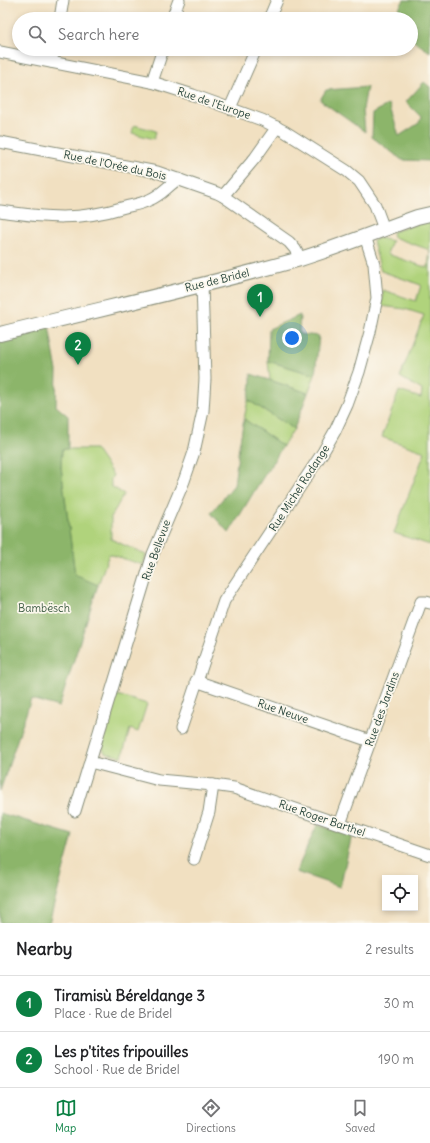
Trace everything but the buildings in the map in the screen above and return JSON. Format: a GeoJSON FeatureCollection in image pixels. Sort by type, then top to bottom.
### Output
{"type":"FeatureCollection","features":[{"type":"Feature","properties":{"kind":"main road","name":"Rue de Bridel"},"geometry":{"type":"LineString","coordinates":[[0,334],[300,258],[416,217],[430,214]]}},
{"type":"Feature","properties":{"kind":"street"},"geometry":{"type":"LineString","coordinates":[[61,12],[63,0]]}},
{"type":"Feature","properties":{"kind":"street"},"geometry":{"type":"LineString","coordinates":[[174,12],[178,0]]}},
{"type":"Feature","properties":{"kind":"street"},"geometry":{"type":"LineString","coordinates":[[272,12],[277,0]]}},
{"type":"Feature","properties":{"kind":"street","name":"Rue de l'Europe"},"geometry":{"type":"LineString","coordinates":[[0,52],[12,54]]}},
{"type":"Feature","properties":{"kind":"street","name":"Rue de l'Europe"},"geometry":{"type":"LineString","coordinates":[[20,56],[152,82],[230,108],[277,127],[347,171],[359,182],[375,205],[384,229]]}},
{"type":"Feature","properties":{"kind":"street"},"geometry":{"type":"LineString","coordinates":[[51,62],[52,56]]}},
{"type":"Feature","properties":{"kind":"street"},"geometry":{"type":"LineString","coordinates":[[152,82],[161,56]]}},
{"type":"Feature","properties":{"kind":"street"},"geometry":{"type":"LineString","coordinates":[[230,108],[253,56]]}},
{"type":"Feature","properties":{"kind":"street"},"geometry":{"type":"LineString","coordinates":[[224,196],[255,158],[277,127]]}},
{"type":"Feature","properties":{"kind":"street","name":"Rue de l'Orée du Bois"},"geometry":{"type":"LineString","coordinates":[[0,142],[157,172],[224,196],[289,242],[295,248],[300,258]]}},
{"type":"Feature","properties":{"kind":"street"},"geometry":{"type":"LineString","coordinates":[[0,211],[44,217],[93,216],[148,200],[164,192],[179,179]]}},
{"type":"Feature","properties":{"kind":"street","name":"Rue Michel Rodange"},"geometry":{"type":"LineString","coordinates":[[181,729],[224,601],[323,452],[347,405],[359,372],[370,332],[377,298],[374,264],[365,236]]}},
{"type":"Feature","properties":{"kind":"street","name":"Rue Bellevue"},"geometry":{"type":"LineString","coordinates":[[75,811],[153,554],[184,481],[194,452],[203,411],[205,379],[202,284]]}},
{"type":"Feature","properties":{"kind":"street","name":"Rue des Jardins"},"geometry":{"type":"LineString","coordinates":[[340,824],[422,602],[430,603]]}},
{"type":"Feature","properties":{"kind":"street","name":"Rue Neuve"},"geometry":{"type":"LineString","coordinates":[[196,681],[370,741]]}},
{"type":"Feature","properties":{"kind":"street","name":"Rue Roger Barthel"},"geometry":{"type":"LineString","coordinates":[[90,762],[159,780],[213,784],[234,788],[430,855]]}},
{"type":"Feature","properties":{"kind":"street"},"geometry":{"type":"LineString","coordinates":[[194,859],[209,812],[213,784]]}},
{"type":"Feature","properties":{"kind":"green space"},"geometry":{"type":"Polygon","coordinates":[[[404,0],[430,0],[430,52],[418,44],[418,12],[396,12],[404,0]]]}},
{"type":"Feature","properties":{"kind":"green space"},"geometry":{"type":"Polygon","coordinates":[[[424,82],[430,87],[430,161],[402,160],[372,137],[373,113],[389,104],[399,136],[419,123],[421,117],[406,102],[424,82]]]}},
{"type":"Feature","properties":{"kind":"green space"},"geometry":{"type":"Polygon","coordinates":[[[367,87],[363,109],[365,132],[320,100],[326,90],[367,87]]]}},
{"type":"Feature","properties":{"kind":"green space"},"geometry":{"type":"Polygon","coordinates":[[[134,125],[156,131],[154,139],[132,133],[134,125]]]}},
{"type":"Feature","properties":{"kind":"green space"},"geometry":{"type":"Polygon","coordinates":[[[430,220],[430,250],[393,237],[392,232],[430,220]]]}},
{"type":"Feature","properties":{"kind":"green space"},"geometry":{"type":"Polygon","coordinates":[[[379,238],[392,241],[387,254],[428,268],[430,251],[430,545],[394,533],[425,452],[382,437],[399,391],[421,398],[422,390],[400,377],[424,315],[405,309],[381,306],[383,290],[416,301],[421,285],[381,271],[373,241],[379,238]]]}},
{"type":"Feature","properties":{"kind":"green space"},"geometry":{"type":"Polygon","coordinates":[[[300,315],[299,334],[319,336],[315,375],[268,361],[269,329],[300,315]]]}},
{"type":"Feature","properties":{"kind":"green space","name":"Bambësch"},"geometry":{"type":"Polygon","coordinates":[[[49,326],[57,371],[56,406],[68,416],[68,449],[62,449],[61,467],[75,575],[98,585],[59,707],[31,699],[0,791],[0,338],[49,326]]]}},
{"type":"Feature","properties":{"kind":"green space"},"geometry":{"type":"Polygon","coordinates":[[[268,361],[315,375],[308,393],[270,380],[268,361]]]}},
{"type":"Feature","properties":{"kind":"green space"},"geometry":{"type":"Polygon","coordinates":[[[251,374],[308,393],[294,429],[248,400],[251,374]]]}},
{"type":"Feature","properties":{"kind":"green space"},"geometry":{"type":"Polygon","coordinates":[[[248,400],[294,429],[283,446],[244,419],[248,400]]]}},
{"type":"Feature","properties":{"kind":"green space"},"geometry":{"type":"Polygon","coordinates":[[[244,419],[283,446],[229,533],[211,513],[234,485],[244,419]]]}},
{"type":"Feature","properties":{"kind":"green space"},"geometry":{"type":"Polygon","coordinates":[[[62,449],[95,449],[113,475],[111,479],[111,486],[124,494],[111,517],[111,539],[146,555],[143,565],[109,554],[98,585],[75,576],[61,467],[62,449]]]}},
{"type":"Feature","properties":{"kind":"green space"},"geometry":{"type":"Polygon","coordinates":[[[117,695],[147,704],[138,732],[130,729],[122,757],[105,753],[102,746],[117,695]]]}},
{"type":"Feature","properties":{"kind":"green space"},"geometry":{"type":"Polygon","coordinates":[[[0,813],[73,835],[49,923],[0,923],[0,813]]]}},
{"type":"Feature","properties":{"kind":"green space"},"geometry":{"type":"Polygon","coordinates":[[[317,825],[352,835],[340,887],[296,872],[317,825]]]}},
{"type":"Feature","properties":{"kind":"place","name":"Tiramisù Béreldange 3"},"geometry":{"type":"Point","coordinates":[260,317]}},
{"type":"Feature","properties":{"kind":"place","name":"Les p'tites fripouilles"},"geometry":{"type":"Point","coordinates":[78,365]}}]}
